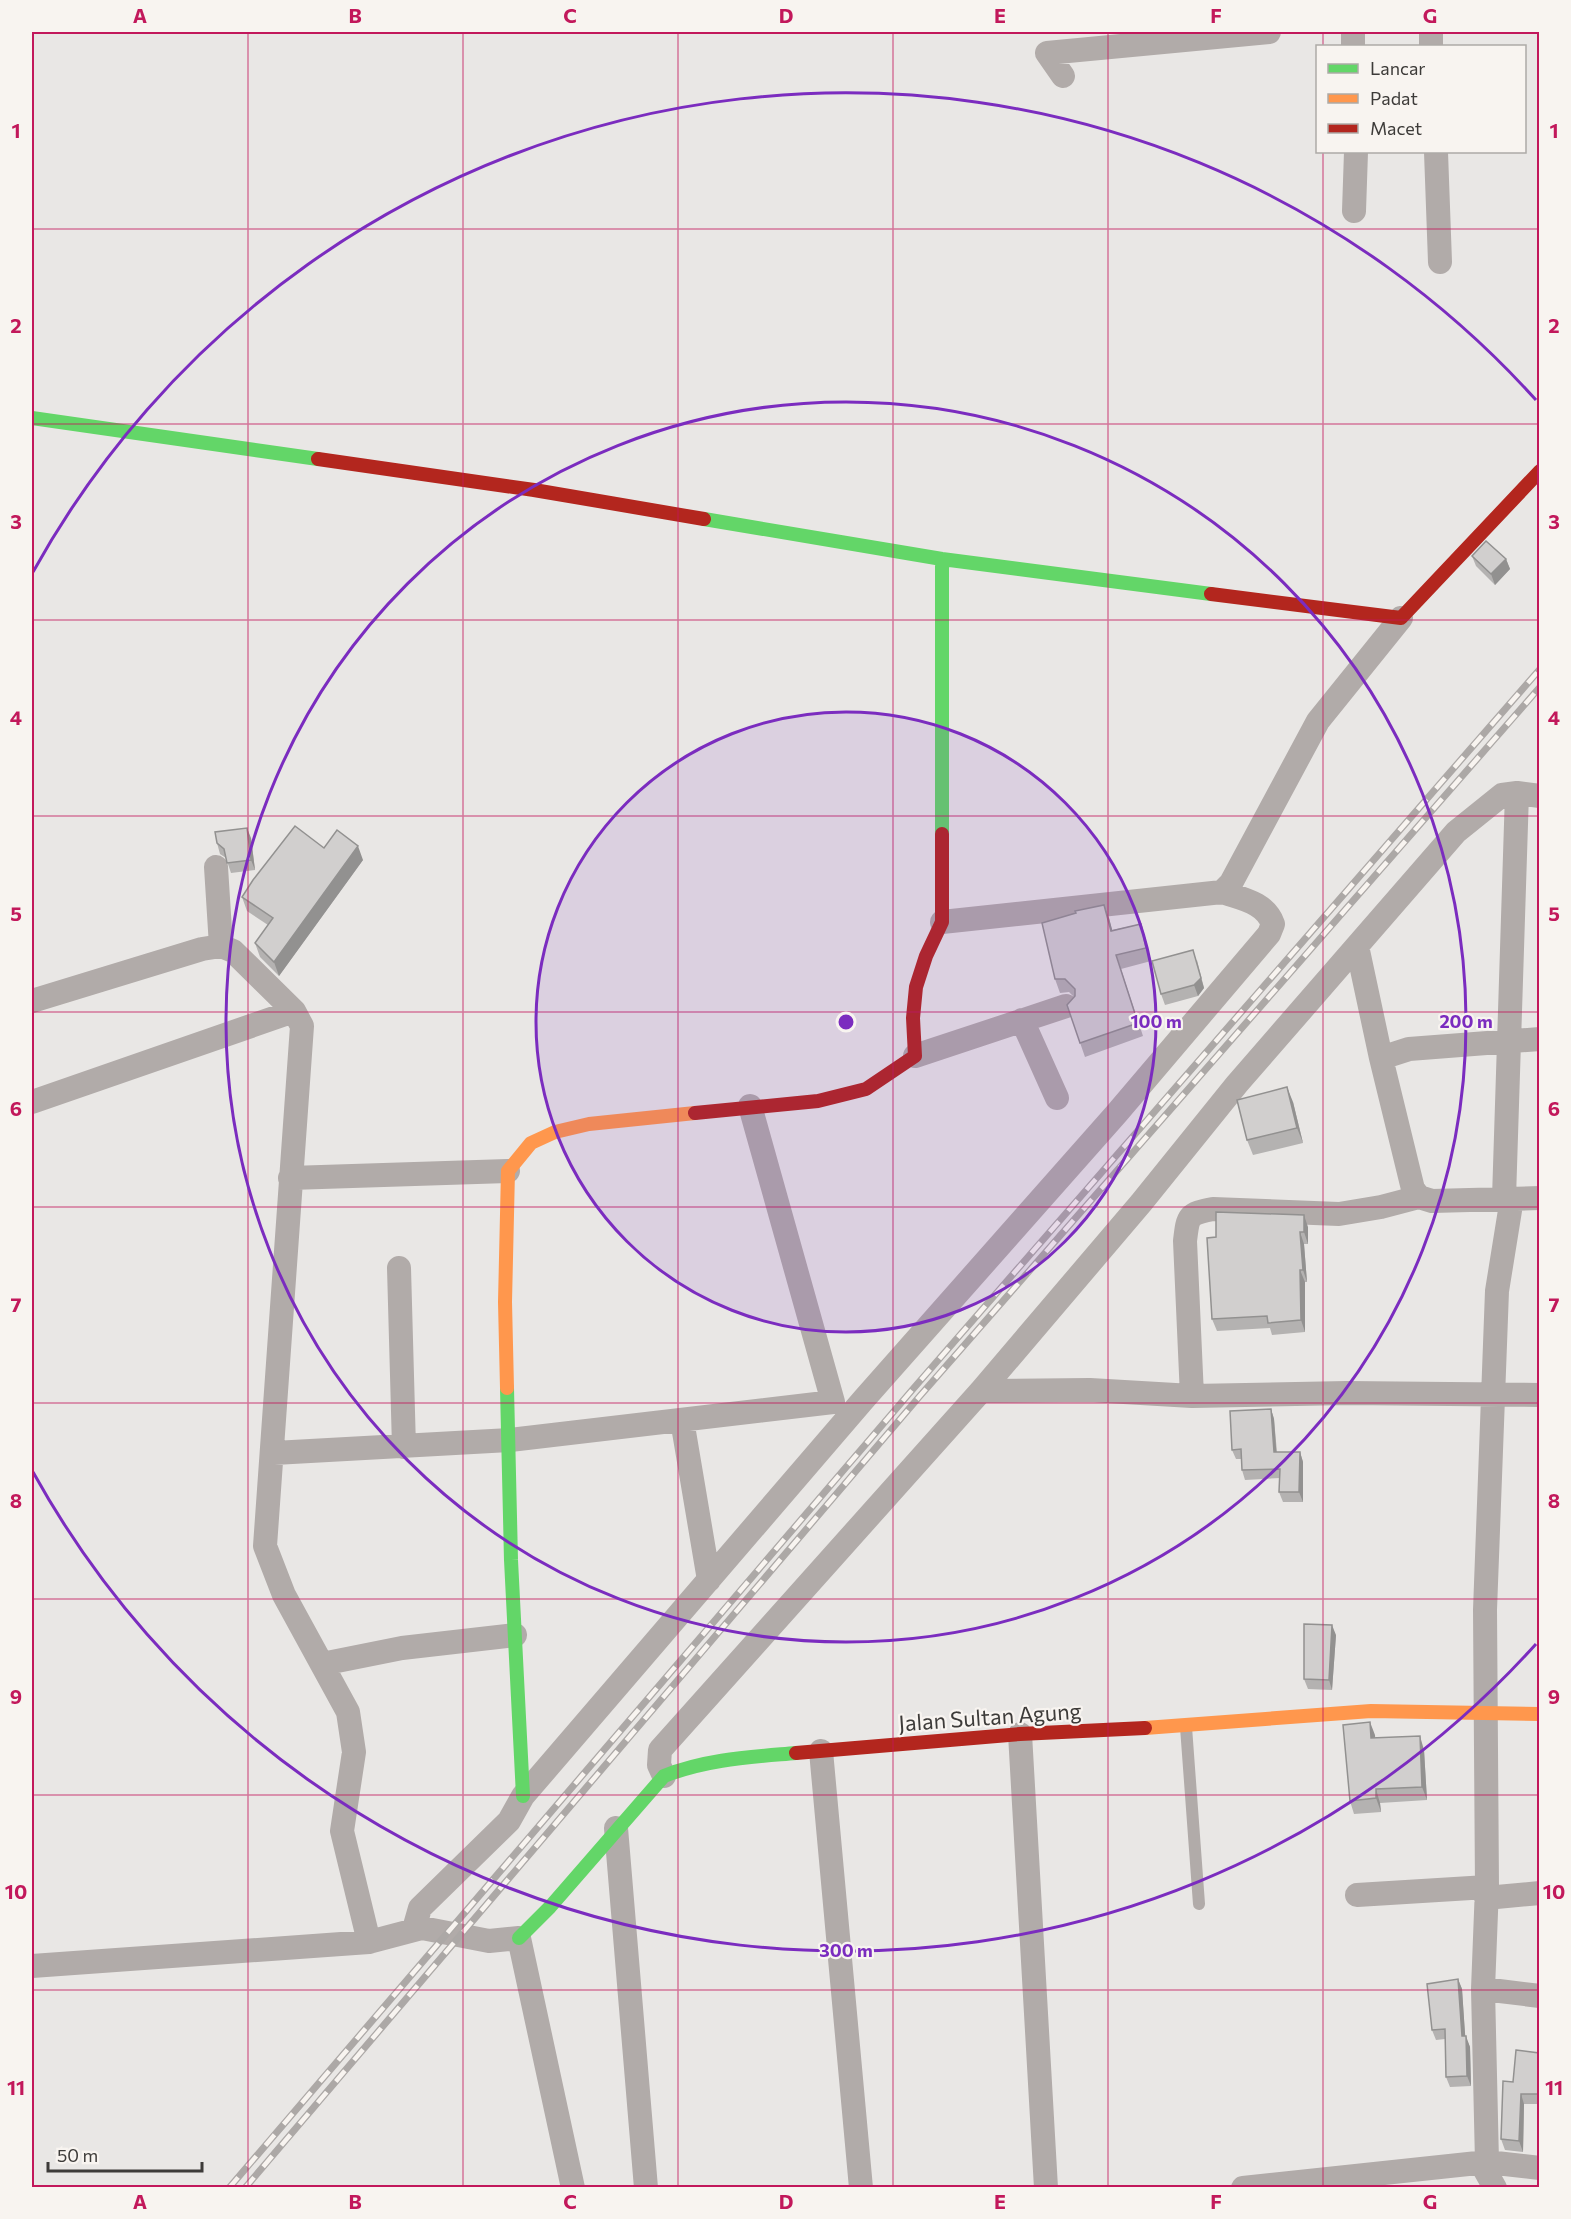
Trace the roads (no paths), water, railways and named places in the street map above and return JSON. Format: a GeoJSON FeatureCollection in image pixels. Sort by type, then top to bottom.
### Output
{"type":"FeatureCollection","features":[{"type":"Feature","properties":{"kind":"street"},"geometry":{"type":"LineString","coordinates":[[1063,76],[1047,53],[1219,34],[1269,32]]}},
{"type":"Feature","properties":{"kind":"street"},"geometry":{"type":"LineString","coordinates":[[1354,211],[1356,153]]}},
{"type":"Feature","properties":{"kind":"street"},"geometry":{"type":"LineString","coordinates":[[1436,153],[1440,261]]}},
{"type":"Feature","properties":{"kind":"street"},"geometry":{"type":"LineString","coordinates":[[32,418],[534,490],[942,559],[1401,618]]}},
{"type":"Feature","properties":{"kind":"street"},"geometry":{"type":"LineString","coordinates":[[1222,892],[1231,883],[1318,721],[1401,618],[1539,471]]}},
{"type":"Feature","properties":{"kind":"street"},"geometry":{"type":"LineString","coordinates":[[915,1056],[911,1024],[915,987],[925,955],[942,922],[942,559]]}},
{"type":"Feature","properties":{"kind":"street"},"geometry":{"type":"LineString","coordinates":[[664,1776],[660,1765],[660,1750],[981,1391],[1141,1203],[1237,1084],[1456,832],[1503,795],[1528,795],[1506,1042],[1508,1198],[1497,1291],[1495,1395],[1488,1534],[1485,1714],[1487,1892],[1483,1989],[1484,2163],[1495,2187]]}},
{"type":"Feature","properties":{"kind":"street"},"geometry":{"type":"LineString","coordinates":[[216,867],[221,946]]}},
{"type":"Feature","properties":{"kind":"street"},"geometry":{"type":"LineString","coordinates":[[414,1929],[420,1908],[509,1821],[523,1796],[864,1399],[1117,1113],[1269,934],[1273,924],[1268,912],[1256,904],[1222,892],[942,922]]}},
{"type":"Feature","properties":{"kind":"street"},"geometry":{"type":"LineString","coordinates":[[32,1001],[201,949],[221,946],[233,951],[294,1011],[304,1034],[290,1178],[274,1453],[265,1546],[284,1595],[348,1712],[354,1752],[342,1831],[369,1942]]}},
{"type":"Feature","properties":{"kind":"street"},"geometry":{"type":"LineString","coordinates":[[1358,946],[1381,1058],[1413,1188],[1419,1197]]}},
{"type":"Feature","properties":{"kind":"street"},"geometry":{"type":"LineString","coordinates":[[523,1796],[511,1560],[505,1302],[508,1171],[531,1143],[555,1132],[589,1125],[750,1106],[818,1101],[866,1089],[915,1056],[1066,1006]]}},
{"type":"Feature","properties":{"kind":"street"},"geometry":{"type":"LineString","coordinates":[[32,1102],[294,1011]]}},
{"type":"Feature","properties":{"kind":"street"},"geometry":{"type":"LineString","coordinates":[[1022,1020],[1056,1098]]}},
{"type":"Feature","properties":{"kind":"street"},"geometry":{"type":"LineString","coordinates":[[1381,1058],[1409,1049],[1539,1039]]}},
{"type":"Feature","properties":{"kind":"street"},"geometry":{"type":"LineString","coordinates":[[750,1106],[833,1402]]}},
{"type":"Feature","properties":{"kind":"street"},"geometry":{"type":"LineString","coordinates":[[290,1178],[508,1171]]}},
{"type":"Feature","properties":{"kind":"street"},"geometry":{"type":"LineString","coordinates":[[1192,1396],[1185,1241],[1187,1220],[1194,1213],[1214,1209],[1339,1214],[1381,1207],[1419,1197],[1432,1201],[1539,1198]]}},
{"type":"Feature","properties":{"kind":"street"},"geometry":{"type":"LineString","coordinates":[[399,1268],[404,1447]]}},
{"type":"Feature","properties":{"kind":"street"},"geometry":{"type":"LineString","coordinates":[[981,1391],[1090,1390],[1192,1396],[1347,1393],[1539,1395]]}},
{"type":"Feature","properties":{"kind":"street"},"geometry":{"type":"LineString","coordinates":[[274,1453],[510,1440],[864,1399]]}},
{"type":"Feature","properties":{"kind":"street"},"geometry":{"type":"LineString","coordinates":[[682,1420],[708,1580]]}},
{"type":"Feature","properties":{"kind":"street"},"geometry":{"type":"LineString","coordinates":[[322,1664],[402,1648],[515,1635]]}},
{"type":"Feature","properties":{"kind":"street","name":"Jalan Sultan Agung"},"geometry":{"type":"LineString","coordinates":[[519,1938],[550,1907],[616,1828],[664,1776],[690,1766],[719,1760],[1020,1734],[1186,1726],[1371,1711],[1539,1714]]}},
{"type":"Feature","properties":{"kind":"street"},"geometry":{"type":"LineString","coordinates":[[1020,1734],[1046,2187]]}},
{"type":"Feature","properties":{"kind":"street"},"geometry":{"type":"LineString","coordinates":[[821,1751],[861,2187]]}},
{"type":"Feature","properties":{"kind":"street"},"geometry":{"type":"LineString","coordinates":[[616,1828],[646,2187]]}},
{"type":"Feature","properties":{"kind":"street"},"geometry":{"type":"LineString","coordinates":[[1357,1895],[1539,1893]]}},
{"type":"Feature","properties":{"kind":"street"},"geometry":{"type":"LineString","coordinates":[[32,1966],[369,1942],[422,1928],[489,1941],[519,1938],[573,2187]]}},
{"type":"Feature","properties":{"kind":"street"},"geometry":{"type":"LineString","coordinates":[[1483,1989],[1539,1996]]}},
{"type":"Feature","properties":{"kind":"street"},"geometry":{"type":"LineString","coordinates":[[1243,2187],[1484,2163],[1539,2168]]}},
{"type":"Feature","properties":{"kind":"lane"},"geometry":{"type":"LineString","coordinates":[[1186,1726],[1198,1905]]}},
{"type":"Feature","properties":{"kind":"railway"},"geometry":{"type":"LineString","coordinates":[[229,2188],[913,1389],[1540,669]]}},
{"type":"Feature","properties":{"kind":"railway"},"geometry":{"type":"LineString","coordinates":[[245,2188],[919,1397],[1540,687]]}}]}
